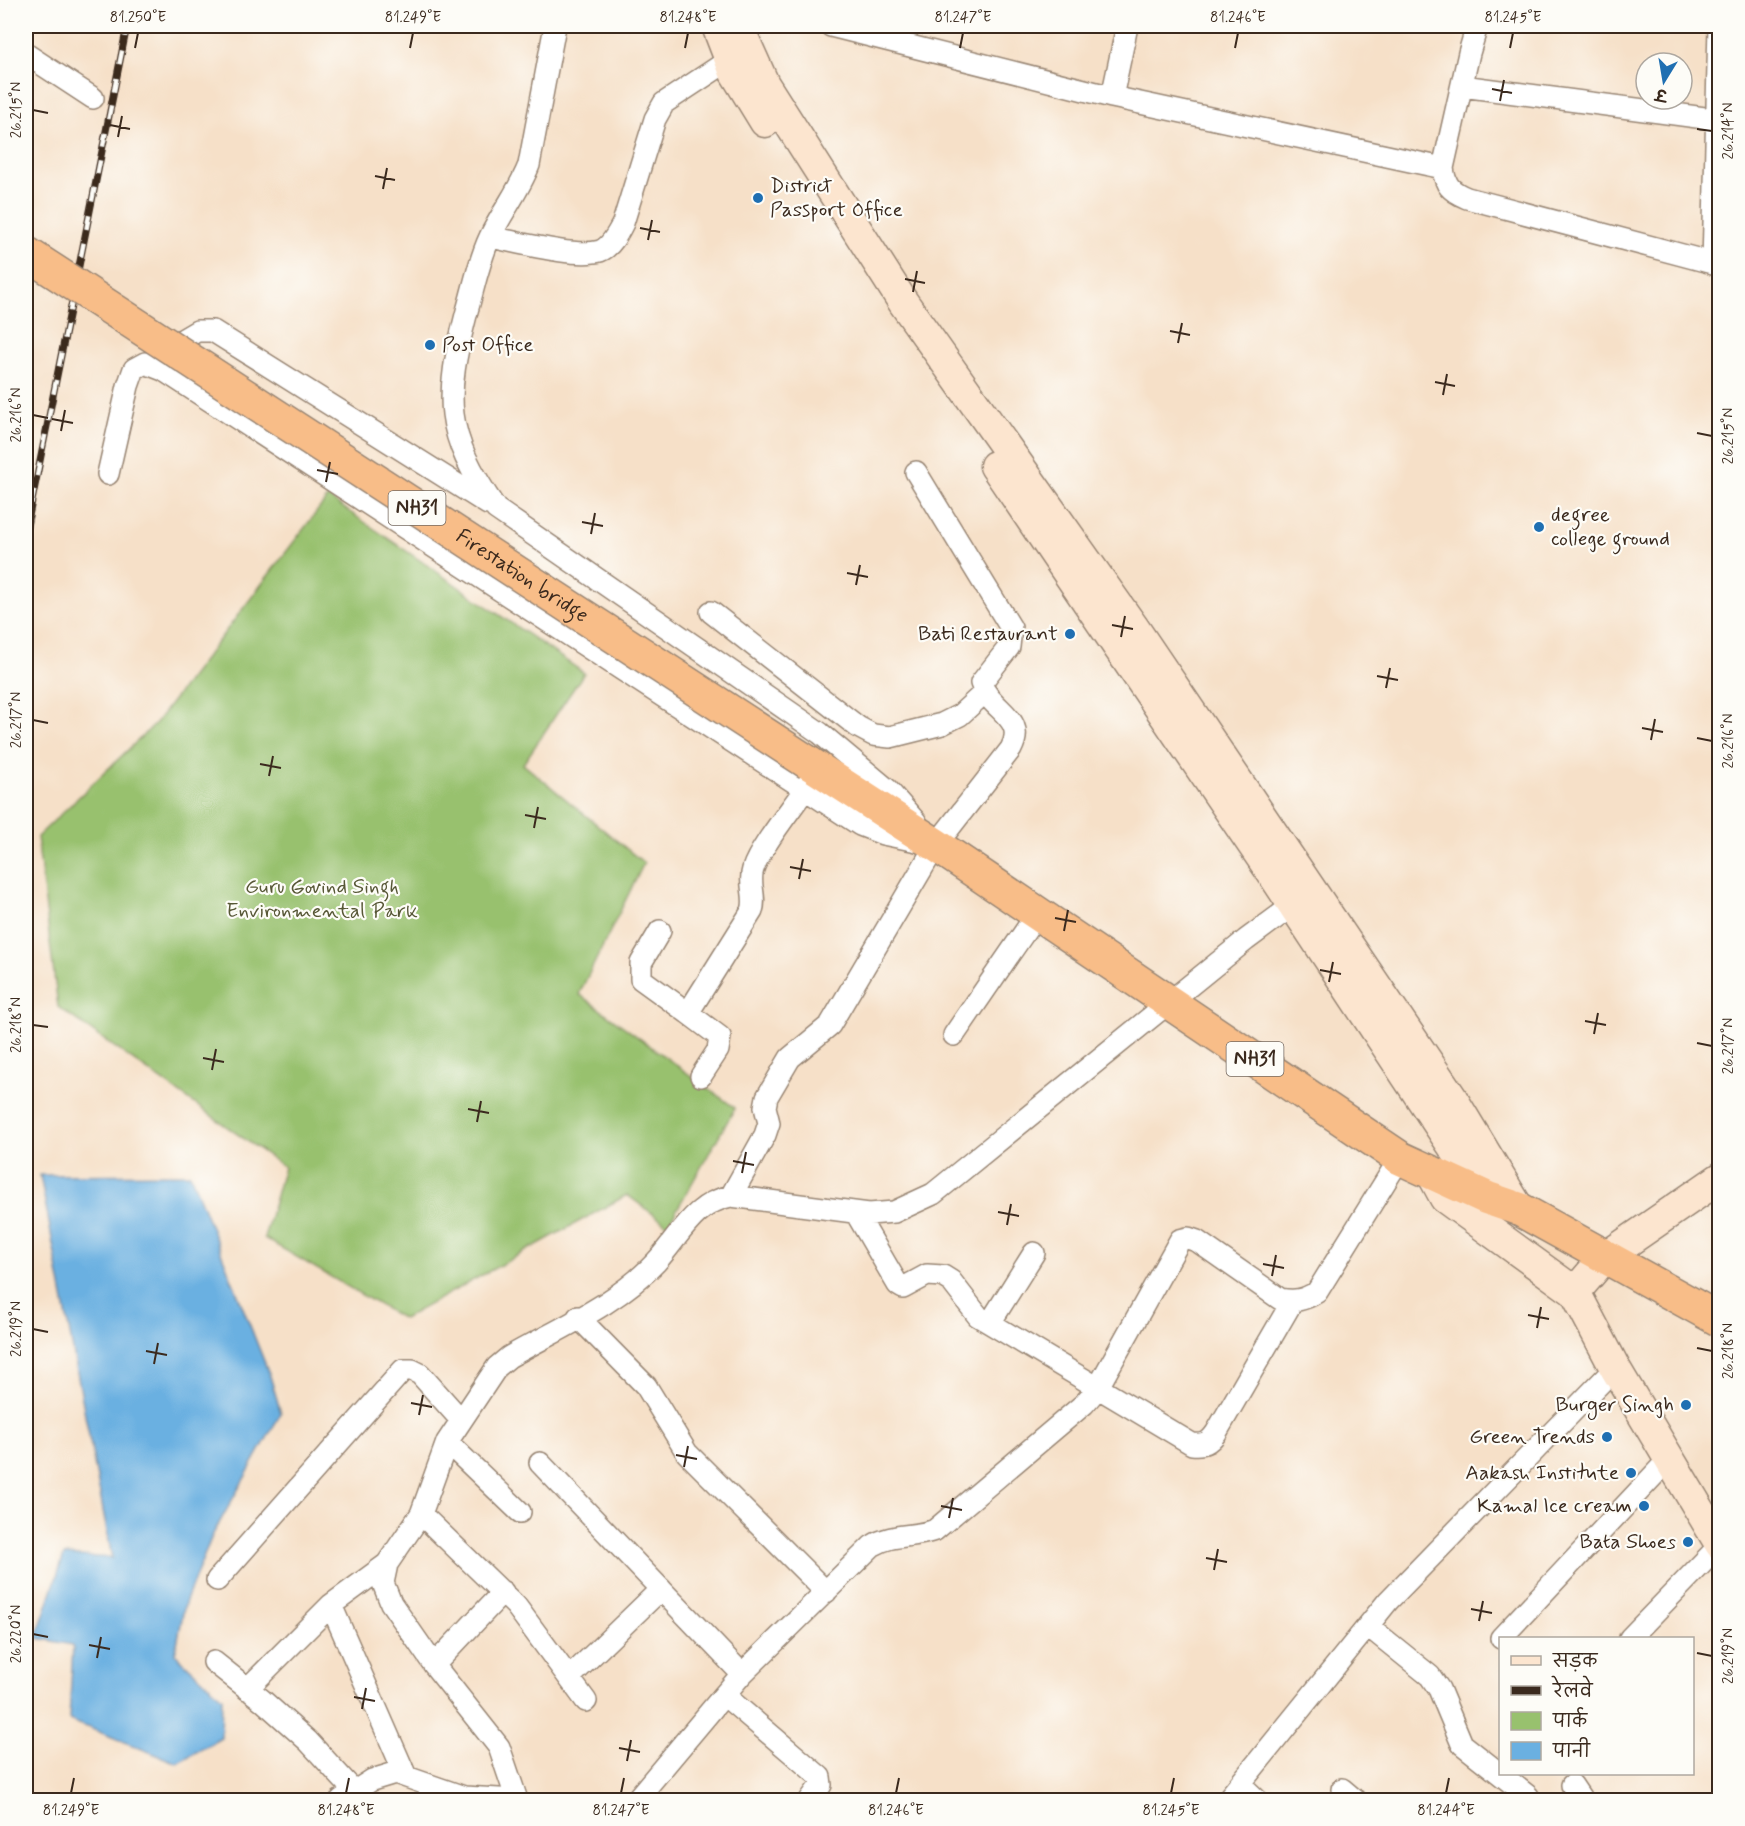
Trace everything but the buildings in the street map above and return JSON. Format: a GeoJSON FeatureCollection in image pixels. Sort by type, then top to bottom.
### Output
{"type":"FeatureCollection","features":[{"type":"Feature","properties":{"kind":"highway","name":"Firestation bridge"},"geometry":{"type":"LineString","coordinates":[[26,252],[807,776]]}},
{"type":"Feature","properties":{"kind":"highway","name":"NH31"},"geometry":{"type":"LineString","coordinates":[[807,776],[936,844],[1400,1158],[1487,1198],[1519,1209],[1719,1320]]}},
{"type":"Feature","properties":{"kind":"street"},"geometry":{"type":"LineString","coordinates":[[496,509],[473,475],[452,420],[451,392],[454,362],[483,253],[522,183],[529,165],[555,26]]}},
{"type":"Feature","properties":{"kind":"street"},"geometry":{"type":"LineString","coordinates":[[717,26],[729,60],[746,93],[858,266],[1487,1198]]}},
{"type":"Feature","properties":{"kind":"street"},"geometry":{"type":"LineString","coordinates":[[738,26],[764,84],[903,302],[1134,628],[1294,868],[1452,1098],[1519,1209]]}},
{"type":"Feature","properties":{"kind":"street"},"geometry":{"type":"LineString","coordinates":[[831,26],[1112,96],[1443,168]]}},
{"type":"Feature","properties":{"kind":"street"},"geometry":{"type":"LineString","coordinates":[[1112,96],[1127,26]]}},
{"type":"Feature","properties":{"kind":"street"},"geometry":{"type":"LineString","coordinates":[[1478,26],[1443,168],[1445,182],[1453,192],[1467,198],[1716,264],[1719,26]]}},
{"type":"Feature","properties":{"kind":"street"},"geometry":{"type":"LineString","coordinates":[[26,54],[93,98]]}},
{"type":"Feature","properties":{"kind":"street"},"geometry":{"type":"LineString","coordinates":[[490,237],[580,253],[602,250],[615,238],[623,223],[655,119],[664,103],[729,60]]}},
{"type":"Feature","properties":{"kind":"street"},"geometry":{"type":"LineString","coordinates":[[1462,86],[1718,120]]}},
{"type":"Feature","properties":{"kind":"street"},"geometry":{"type":"LineString","coordinates":[[172,375],[180,341],[197,331],[213,331],[496,509],[820,733],[887,789],[936,844]]}},
{"type":"Feature","properties":{"kind":"street"},"geometry":{"type":"LineString","coordinates":[[108,474],[128,386],[134,369],[145,363],[172,375],[807,776],[756,862],[752,877],[755,895],[752,911],[688,1013]]}},
{"type":"Feature","properties":{"kind":"street"},"geometry":{"type":"LineString","coordinates":[[731,1196],[765,1136],[769,1123],[765,1107],[767,1097],[790,1058],[830,1025],[936,844],[1011,749],[1016,739],[1017,731],[1012,721],[984,693],[981,683],[1009,647],[1012,637],[1011,628],[916,472]]}},
{"type":"Feature","properties":{"kind":"street"},"geometry":{"type":"LineString","coordinates":[[711,612],[858,727],[873,735],[890,736],[942,724],[960,716],[984,693]]}},
{"type":"Feature","properties":{"kind":"street"},"geometry":{"type":"LineString","coordinates":[[248,1689],[331,1605],[387,1563],[421,1514],[447,1442],[497,1367],[624,1290],[642,1275],[698,1211],[719,1198],[731,1196],[856,1213],[894,1212],[933,1194],[1292,906]]}},
{"type":"Feature","properties":{"kind":"street"},"geometry":{"type":"LineString","coordinates":[[954,1035],[1037,914]]}},
{"type":"Feature","properties":{"kind":"street"},"geometry":{"type":"LineString","coordinates":[[660,932],[641,963],[641,979],[720,1037],[718,1050],[701,1076]]}},
{"type":"Feature","properties":{"kind":"street"},"geometry":{"type":"LineString","coordinates":[[636,1800],[742,1674],[882,1540],[922,1535],[935,1530],[1084,1404],[1097,1389],[1179,1240],[1188,1238],[1197,1241],[1280,1299],[1292,1302],[1305,1300],[1317,1292],[1400,1158]]}},
{"type":"Feature","properties":{"kind":"street"},"geometry":{"type":"LineString","coordinates":[[1432,1174],[1445,1198],[1575,1292],[1615,1368],[1719,1545],[1631,1637]]}},
{"type":"Feature","properties":{"kind":"street"},"geometry":{"type":"LineString","coordinates":[[1575,1292],[1604,1258],[1719,1178]]}},
{"type":"Feature","properties":{"kind":"street"},"geometry":{"type":"LineString","coordinates":[[856,1213],[898,1285],[903,1288],[912,1285],[927,1275],[943,1276],[951,1281],[972,1310],[990,1323],[1192,1444],[1202,1445],[1209,1442],[1292,1302]]}},
{"type":"Feature","properties":{"kind":"street"},"geometry":{"type":"LineString","coordinates":[[990,1323],[1034,1253]]}},
{"type":"Feature","properties":{"kind":"street"},"geometry":{"type":"LineString","coordinates":[[578,1317],[646,1386],[687,1453],[826,1592]]}},
{"type":"Feature","properties":{"kind":"street"},"geometry":{"type":"LineString","coordinates":[[1227,1800],[1388,1601],[1615,1368]]}},
{"type":"Feature","properties":{"kind":"street"},"geometry":{"type":"LineString","coordinates":[[217,1580],[403,1370],[412,1370],[420,1374],[461,1420]]}},
{"type":"Feature","properties":{"kind":"street"},"geometry":{"type":"LineString","coordinates":[[447,1442],[520,1512]]}},
{"type":"Feature","properties":{"kind":"street"},"geometry":{"type":"LineString","coordinates":[[1503,1637],[1669,1459]]}},
{"type":"Feature","properties":{"kind":"street"},"geometry":{"type":"LineString","coordinates":[[540,1462],[742,1674]]}},
{"type":"Feature","properties":{"kind":"street"},"geometry":{"type":"LineString","coordinates":[[421,1514],[502,1592],[586,1701]]}},
{"type":"Feature","properties":{"kind":"street"},"geometry":{"type":"LineString","coordinates":[[214,1662],[308,1742],[347,1796],[383,1774],[405,1774],[464,1797],[517,1800],[499,1747],[434,1665],[385,1593],[383,1582],[387,1563]]}},
{"type":"Feature","properties":{"kind":"street"},"geometry":{"type":"LineString","coordinates":[[569,1678],[661,1589]]}},
{"type":"Feature","properties":{"kind":"street"},"geometry":{"type":"LineString","coordinates":[[434,1665],[502,1592]]}},
{"type":"Feature","properties":{"kind":"street"},"geometry":{"type":"LineString","coordinates":[[331,1605],[405,1774]]}},
{"type":"Feature","properties":{"kind":"street"},"geometry":{"type":"LineString","coordinates":[[1368,1626],[1435,1682],[1462,1744],[1499,1773]]}},
{"type":"Feature","properties":{"kind":"street"},"geometry":{"type":"LineString","coordinates":[[724,1695],[820,1777],[821,1785],[810,1800]]}},
{"type":"Feature","properties":{"kind":"street"},"geometry":{"type":"LineString","coordinates":[[1501,1775],[1528,1796]]}},
{"type":"Feature","properties":{"kind":"street"},"geometry":{"type":"LineString","coordinates":[[1240,1784],[1257,1800]]}},
{"type":"Feature","properties":{"kind":"green space","name":"Guru Govind Singh Environmental Park"},"geometry":{"type":"Polygon","coordinates":[[[328,497],[584,673],[523,764],[644,863],[579,994],[735,1108],[668,1225],[627,1195],[403,1319],[264,1238],[284,1167],[58,1007],[37,837],[155,724],[328,497]]]}},
{"type":"Feature","properties":{"kind":"water"},"geometry":{"type":"Polygon","coordinates":[[[190,1174],[270,1376],[281,1413],[212,1536],[185,1603],[175,1654],[222,1697],[221,1738],[177,1763],[69,1720],[73,1645],[36,1638],[64,1555],[112,1558],[40,1175],[190,1174]]]}},
{"type":"Feature","properties":{"kind":"railway"},"geometry":{"type":"LineString","coordinates":[[26,531],[127,26]]}},
{"type":"Feature","properties":{"kind":"place","name":"District Passport Office"},"geometry":{"type":"Point","coordinates":[758,198]}},
{"type":"Feature","properties":{"kind":"place","name":"Post Office"},"geometry":{"type":"Point","coordinates":[430,345]}},
{"type":"Feature","properties":{"kind":"place","name":"degree college ground"},"geometry":{"type":"Point","coordinates":[1539,527]}},
{"type":"Feature","properties":{"kind":"place","name":"Bati Restaurant"},"geometry":{"type":"Point","coordinates":[1070,634]}},
{"type":"Feature","properties":{"kind":"place","name":"Burger Singh"},"geometry":{"type":"Point","coordinates":[1686,1405]}},
{"type":"Feature","properties":{"kind":"place","name":"Green Trends"},"geometry":{"type":"Point","coordinates":[1607,1437]}},
{"type":"Feature","properties":{"kind":"place","name":"Aakash Institute"},"geometry":{"type":"Point","coordinates":[1631,1473]}},
{"type":"Feature","properties":{"kind":"place","name":"Kamal Ice cream"},"geometry":{"type":"Point","coordinates":[1644,1506]}},
{"type":"Feature","properties":{"kind":"place","name":"Bata Shoes"},"geometry":{"type":"Point","coordinates":[1688,1542]}}]}
